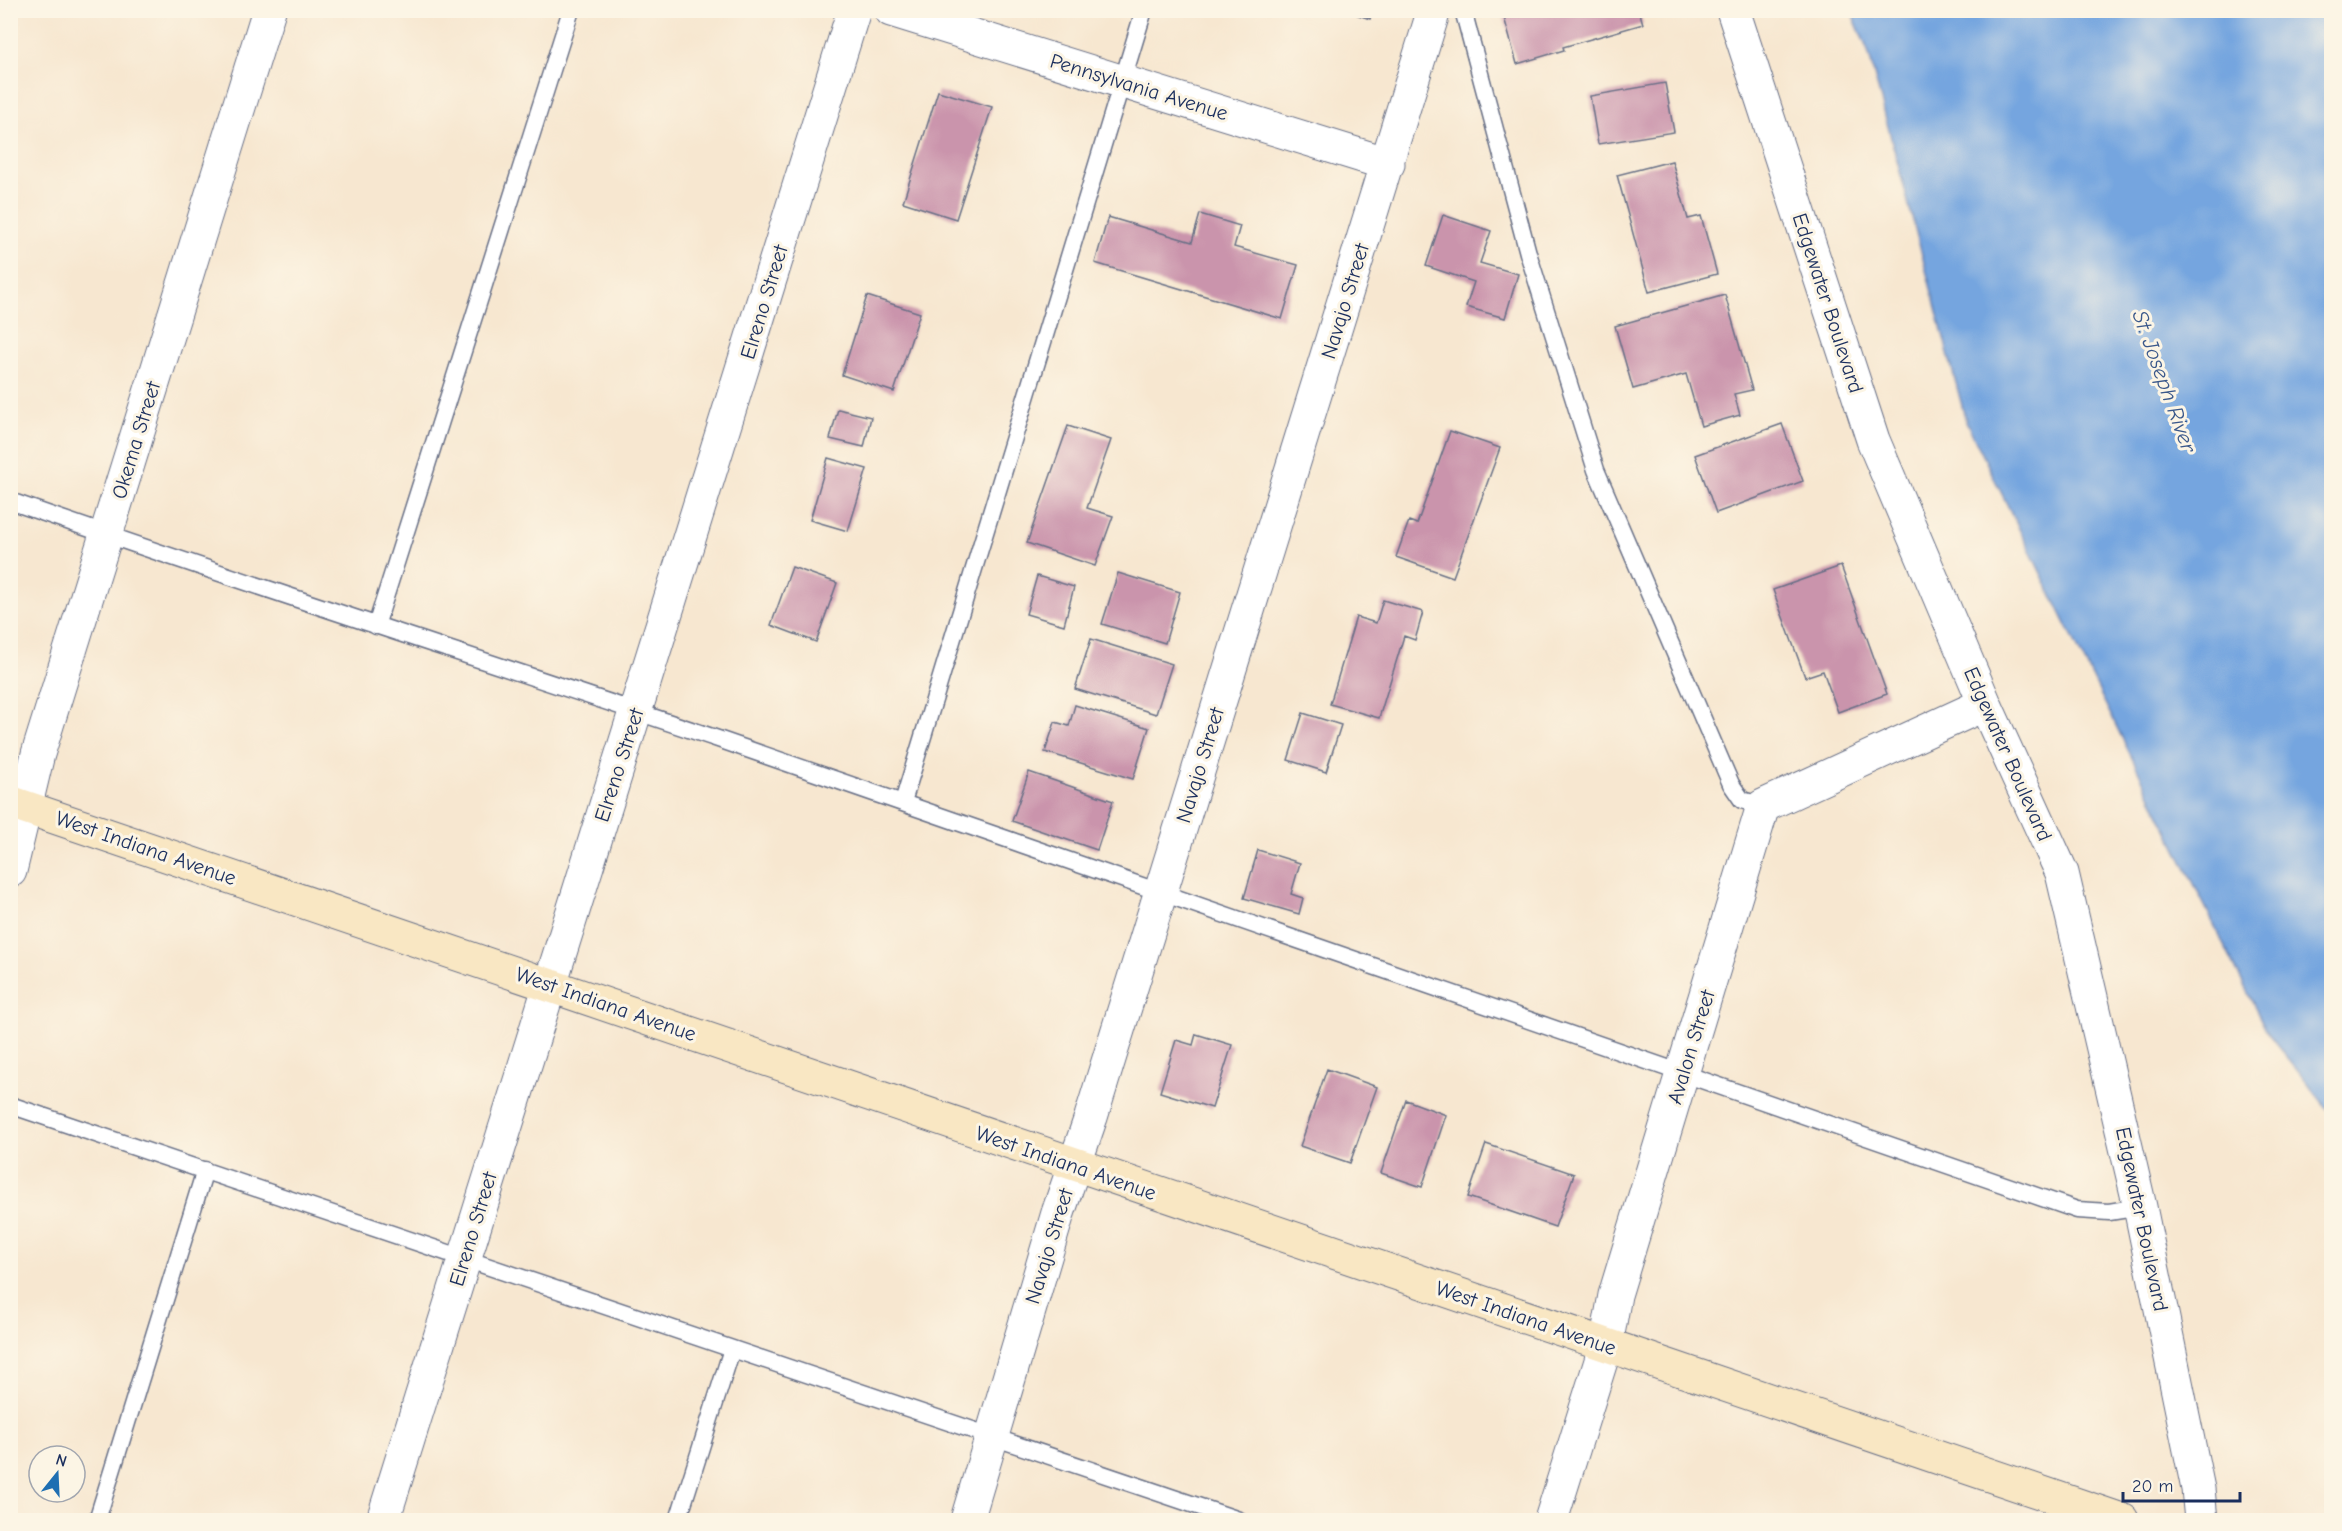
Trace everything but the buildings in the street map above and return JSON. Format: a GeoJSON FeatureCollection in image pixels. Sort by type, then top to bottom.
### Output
{"type":"FeatureCollection","features":[{"type":"Feature","properties":{"kind":"street","name":"Okema Street"},"geometry":{"type":"LineString","coordinates":[[10,871],[17,804],[107,535],[269,10]]}},
{"type":"Feature","properties":{"kind":"street","name":"Elreno Street"},"geometry":{"type":"LineString","coordinates":[[383,1521],[854,10]]}},
{"type":"Feature","properties":{"kind":"street","name":"Pennsylvania Avenue"},"geometry":{"type":"LineString","coordinates":[[891,10],[1388,164]]}},
{"type":"Feature","properties":{"kind":"street","name":"Navajo Street"},"geometry":{"type":"LineString","coordinates":[[968,1521],[1073,1166],[1091,1117],[1434,10]]}},
{"type":"Feature","properties":{"kind":"street","name":"Edgewater Boulevard"},"geometry":{"type":"LineString","coordinates":[[1733,10],[1873,440],[1985,704],[2062,873],[2140,1207],[2198,1489],[2201,1521]]}},
{"type":"Feature","properties":{"kind":"street"},"geometry":{"type":"LineString","coordinates":[[1763,806],[1985,704]]}},
{"type":"Feature","properties":{"kind":"street","name":"West Indiana Avenue"},"geometry":{"type":"LineString","coordinates":[[17,804],[549,984],[1073,1166],[2122,1521]]}},
{"type":"Feature","properties":{"kind":"street","name":"Avalon Street"},"geometry":{"type":"LineString","coordinates":[[1551,1521],[1606,1345],[1615,1295],[1763,806]]}},
{"type":"Feature","properties":{"kind":"lane"},"geometry":{"type":"LineString","coordinates":[[376,626],[571,10]]}},
{"type":"Feature","properties":{"kind":"lane"},"geometry":{"type":"LineString","coordinates":[[903,802],[1144,10]]}},
{"type":"Feature","properties":{"kind":"lane"},"geometry":{"type":"LineString","coordinates":[[1463,10],[1528,253],[1596,470],[1731,784],[1742,800],[1763,806]]}},
{"type":"Feature","properties":{"kind":"lane"},"geometry":{"type":"LineString","coordinates":[[10,501],[1161,890],[2077,1210],[2109,1212],[2140,1207]]}},
{"type":"Feature","properties":{"kind":"lane"},"geometry":{"type":"LineString","coordinates":[[10,1105],[1239,1521]]}},
{"type":"Feature","properties":{"kind":"lane"},"geometry":{"type":"LineString","coordinates":[[97,1521],[205,1170]]}},
{"type":"Feature","properties":{"kind":"lane"},"geometry":{"type":"LineString","coordinates":[[678,1521],[732,1349]]}},
{"type":"Feature","properties":{"kind":"water","name":"St. Joseph River"},"geometry":{"type":"Polygon","coordinates":[[[2321,10],[2332,32],[2331,1113],[2267,1032],[1966,421],[1868,51],[1851,11],[2321,10]]]}}]}
